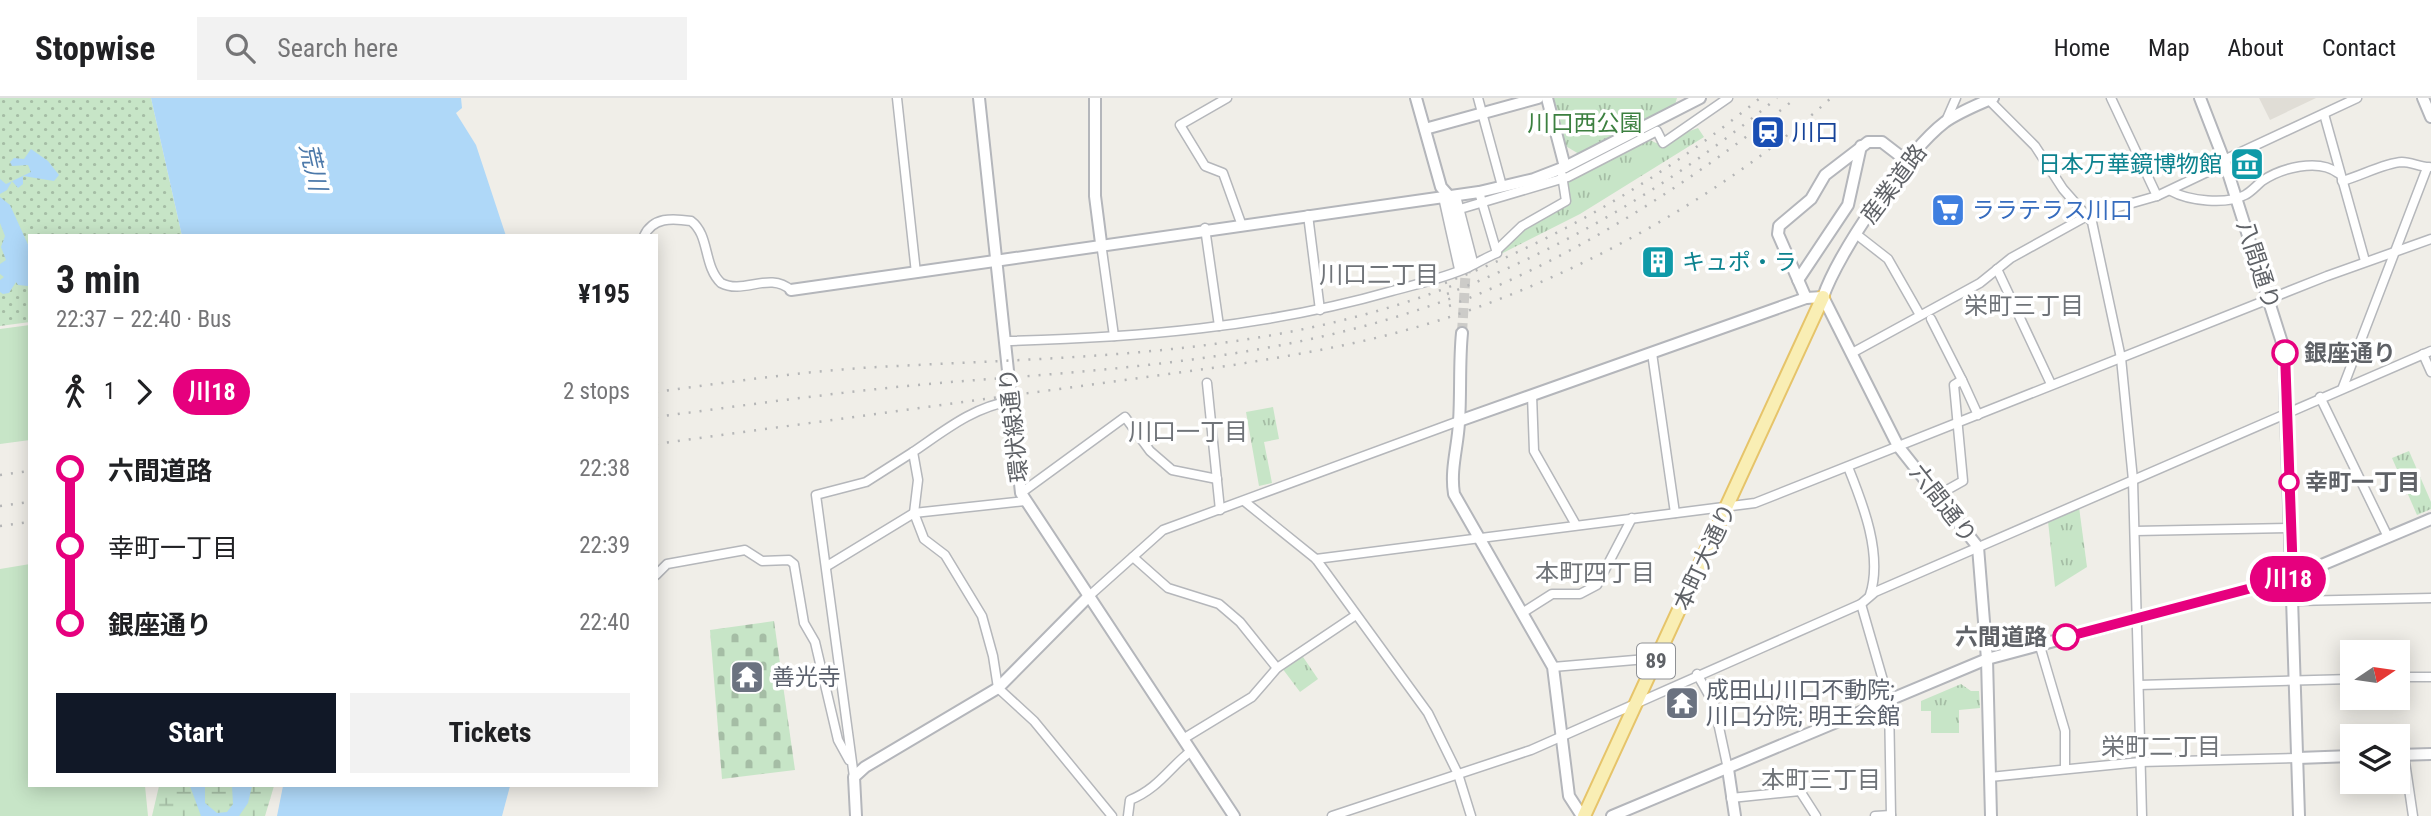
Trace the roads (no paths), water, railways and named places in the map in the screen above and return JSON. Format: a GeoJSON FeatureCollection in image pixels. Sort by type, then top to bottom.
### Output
{"type":"FeatureCollection","features":[{"type":"Feature","properties":{"kind":"main road","name":"本町大通り"},"geometry":{"type":"LineString","coordinates":[[1583,816],[1639,701],[1823,297]]}},
{"type":"Feature","properties":{"kind":"street"},"geometry":{"type":"LineString","coordinates":[[897,98],[916,273]]}},
{"type":"Feature","properties":{"kind":"street","name":"環状線通り"},"geometry":{"type":"LineString","coordinates":[[979,98],[1023,497],[1234,816]]}},
{"type":"Feature","properties":{"kind":"street"},"geometry":{"type":"LineString","coordinates":[[1095,98],[1095,197],[1114,336]]}},
{"type":"Feature","properties":{"kind":"street"},"geometry":{"type":"LineString","coordinates":[[1227,98],[1180,125],[1205,166],[1223,173],[1241,223]]}},
{"type":"Feature","properties":{"kind":"street"},"geometry":{"type":"LineString","coordinates":[[1416,98],[1441,187],[1460,209],[1466,266]]}},
{"type":"Feature","properties":{"kind":"street"},"geometry":{"type":"LineString","coordinates":[[1478,98],[1502,186]]}},
{"type":"Feature","properties":{"kind":"street"},"geometry":{"type":"LineString","coordinates":[[1425,129],[1538,98]]}},
{"type":"Feature","properties":{"kind":"street"},"geometry":{"type":"LineString","coordinates":[[1005,341],[1114,336],[1219,326],[1320,310],[1466,266],[1497,253],[1522,226],[1566,201],[1560,180],[1565,167],[1547,98]]}},
{"type":"Feature","properties":{"kind":"street"},"geometry":{"type":"LineString","coordinates":[[1671,114],[1691,98]]}},
{"type":"Feature","properties":{"kind":"street"},"geometry":{"type":"LineString","coordinates":[[645,234],[657,221],[691,221],[701,232],[710,267],[721,283],[736,286],[776,281],[791,290],[989,264],[997,258],[1479,191],[1565,167],[1700,98]]}},
{"type":"Feature","properties":{"kind":"street"},"geometry":{"type":"LineString","coordinates":[[1460,209],[1560,180],[1657,131],[1664,143],[1728,98]]}},
{"type":"Feature","properties":{"kind":"street"},"geometry":{"type":"LineString","coordinates":[[1946,121],[1956,98]]}},
{"type":"Feature","properties":{"kind":"street"},"geometry":{"type":"LineString","coordinates":[[2110,98],[2157,197]]}},
{"type":"Feature","properties":{"kind":"street","name":"八間通り"},"geometry":{"type":"LineString","coordinates":[[2200,98],[2224,160],[2284,349],[2299,816]]}},
{"type":"Feature","properties":{"kind":"street"},"geometry":{"type":"LineString","coordinates":[[1852,353],[1980,283],[1997,269],[2087,216],[2171,191],[2218,167],[2224,160],[2357,98]]}},
{"type":"Feature","properties":{"kind":"street"},"geometry":{"type":"LineString","coordinates":[[2423,98],[2431,117]]}},
{"type":"Feature","properties":{"kind":"street"},"geometry":{"type":"LineString","coordinates":[[1991,99],[2035,146],[2063,189],[2092,222],[2121,358],[2133,480],[2142,816]]}},
{"type":"Feature","properties":{"kind":"street","name":"産業道路"},"geometry":{"type":"LineString","coordinates":[[1823,297],[1834,267],[1908,162],[1946,121],[1991,99]]}},
{"type":"Feature","properties":{"kind":"street"},"geometry":{"type":"LineString","coordinates":[[2324,114],[2365,261]]}},
{"type":"Feature","properties":{"kind":"street"},"geometry":{"type":"LineString","coordinates":[[1806,298],[1778,233],[1779,226],[1811,199],[1825,175],[1861,146],[1877,141],[1908,162]]}},
{"type":"Feature","properties":{"kind":"street"},"geometry":{"type":"LineString","coordinates":[[1798,280],[1848,205],[1861,146]]}},
{"type":"Feature","properties":{"kind":"street"},"geometry":{"type":"LineString","coordinates":[[2171,191],[2181,196],[2236,199],[2264,180],[2288,170],[2315,164],[2340,177],[2368,174],[2390,164],[2403,162],[2429,167],[2343,387]]}},
{"type":"Feature","properties":{"kind":"street"},"geometry":{"type":"LineString","coordinates":[[1479,191],[1497,250]]}},
{"type":"Feature","properties":{"kind":"street"},"geometry":{"type":"LineString","coordinates":[[1450,196],[1466,266]]}},
{"type":"Feature","properties":{"kind":"street"},"geometry":{"type":"LineString","coordinates":[[1308,215],[1320,310]]}},
{"type":"Feature","properties":{"kind":"street"},"geometry":{"type":"LineString","coordinates":[[1205,228],[1219,326]]}},
{"type":"Feature","properties":{"kind":"street"},"geometry":{"type":"LineString","coordinates":[[1856,234],[1888,259],[1920,315]]}},
{"type":"Feature","properties":{"kind":"street"},"geometry":{"type":"LineString","coordinates":[[1316,559],[1755,503],[2270,298],[2431,239]]}},
{"type":"Feature","properties":{"kind":"street"},"geometry":{"type":"LineString","coordinates":[[1997,269],[2051,384]]}},
{"type":"Feature","properties":{"kind":"street"},"geometry":{"type":"LineString","coordinates":[[853,771],[865,767],[998,688],[1088,597],[1163,530],[1806,298],[1823,297]]}},
{"type":"Feature","properties":{"kind":"street","name":"六間通り"},"geometry":{"type":"LineString","coordinates":[[1823,297],[1898,446],[1978,547],[1987,659],[1990,816]]}},
{"type":"Feature","properties":{"kind":"street"},"geometry":{"type":"LineString","coordinates":[[1931,319],[1978,415]]}},
{"type":"Feature","properties":{"kind":"street"},"geometry":{"type":"LineString","coordinates":[[1462,333],[1458,381],[1459,421],[1452,473],[1454,494],[1553,667],[1569,796],[1583,816]]}},
{"type":"Feature","properties":{"kind":"street"},"geometry":{"type":"LineString","coordinates":[[1332,816],[1562,737],[1697,674],[1861,604],[1869,597],[1978,547],[2427,352],[2431,372]]}},
{"type":"Feature","properties":{"kind":"street"},"geometry":{"type":"LineString","coordinates":[[1652,353],[1675,513]]}},
{"type":"Feature","properties":{"kind":"street"},"geometry":{"type":"LineString","coordinates":[[1938,495],[1963,481],[1954,385],[1962,380]]}},
{"type":"Feature","properties":{"kind":"street"},"geometry":{"type":"LineString","coordinates":[[1207,383],[1220,510]]}},
{"type":"Feature","properties":{"kind":"street"},"geometry":{"type":"LineString","coordinates":[[1532,396],[1534,451],[1576,526]]}},
{"type":"Feature","properties":{"kind":"street"},"geometry":{"type":"LineString","coordinates":[[2320,397],[2388,537]]}},
{"type":"Feature","properties":{"kind":"street"},"geometry":{"type":"LineString","coordinates":[[856,816],[853,771],[816,495],[866,482],[956,422],[989,405],[1011,401]]}},
{"type":"Feature","properties":{"kind":"street"},"geometry":{"type":"LineString","coordinates":[[827,566],[914,513],[1023,497],[1125,417],[1150,451],[1172,470],[1217,479]]}},
{"type":"Feature","properties":{"kind":"street"},"geometry":{"type":"LineString","coordinates":[[913,452],[918,480],[914,513],[924,539],[945,555],[982,616],[998,688],[1034,721],[1112,816]]}},
{"type":"Feature","properties":{"kind":"street"},"geometry":{"type":"LineString","coordinates":[[1848,467],[1869,517],[1876,577],[1869,597]]}},
{"type":"Feature","properties":{"kind":"street"},"geometry":{"type":"LineString","coordinates":[[1244,501],[1316,559],[1428,713],[1458,774],[1471,816]]}},
{"type":"Feature","properties":{"kind":"street"},"geometry":{"type":"LineString","coordinates":[[1522,613],[1552,594],[1580,594],[1597,585],[1632,518]]}},
{"type":"Feature","properties":{"kind":"street"},"geometry":{"type":"LineString","coordinates":[[1612,816],[1987,659],[2293,577],[2431,519]]}},
{"type":"Feature","properties":{"kind":"street"},"geometry":{"type":"LineString","coordinates":[[2135,531],[2290,528]]}},
{"type":"Feature","properties":{"kind":"street"},"geometry":{"type":"LineString","coordinates":[[658,573],[667,564],[745,550],[762,561],[789,560],[794,564],[804,623],[815,642],[838,740],[853,771]]}},
{"type":"Feature","properties":{"kind":"street"},"geometry":{"type":"LineString","coordinates":[[1133,557],[1168,588],[1219,604],[1240,622],[1277,668]]}},
{"type":"Feature","properties":{"kind":"street"},"geometry":{"type":"LineString","coordinates":[[2294,601],[2431,598]]}},
{"type":"Feature","properties":{"kind":"street"},"geometry":{"type":"LineString","coordinates":[[1861,604],[1889,701],[1891,816],[1875,816]]}},
{"type":"Feature","properties":{"kind":"street"},"geometry":{"type":"LineString","coordinates":[[1183,738],[1252,697],[1277,668],[1356,615]]}},
{"type":"Feature","properties":{"kind":"street"},"geometry":{"type":"LineString","coordinates":[[2039,643],[2065,731],[2064,769]]}},
{"type":"Feature","properties":{"kind":"street"},"geometry":{"type":"LineString","coordinates":[[1553,667],[1658,658]]}},
{"type":"Feature","properties":{"kind":"street"},"geometry":{"type":"LineString","coordinates":[[1697,674],[1714,704],[1735,816]]}},
{"type":"Feature","properties":{"kind":"street"},"geometry":{"type":"LineString","coordinates":[[2410,677],[2431,677]]}},
{"type":"Feature","properties":{"kind":"street"},"geometry":{"type":"LineString","coordinates":[[2139,685],[2340,679]]}},
{"type":"Feature","properties":{"kind":"street"},"geometry":{"type":"LineString","coordinates":[[1128,816],[1130,800],[1146,793],[1168,776],[1191,751]]}},
{"type":"Feature","properties":{"kind":"street"},"geometry":{"type":"LineString","coordinates":[[2410,755],[2431,754]]}},
{"type":"Feature","properties":{"kind":"street"},"geometry":{"type":"LineString","coordinates":[[1990,777],[2140,762],[2340,756]]}},
{"type":"Feature","properties":{"kind":"street"},"geometry":{"type":"LineString","coordinates":[[1731,799],[1800,791],[1816,816]]}},
{"type":"Feature","properties":{"kind":"street"},"geometry":{"type":"LineString","coordinates":[[2409,794],[2413,816]]}},
{"type":"Feature","properties":{"kind":"water","name":"荒川"},"geometry":{"type":"Polygon","coordinates":[[[151,98],[461,98],[462,108],[456,113],[476,145],[505,234],[182,234],[151,98]]]}},
{"type":"Feature","properties":{"kind":"water"},"geometry":{"type":"Polygon","coordinates":[[[31,149],[48,161],[59,175],[54,181],[23,176],[23,184],[18,188],[12,181],[31,172],[28,165],[12,166],[10,162],[14,158],[24,159],[31,149]]]}},
{"type":"Feature","properties":{"kind":"water"},"geometry":{"type":"Polygon","coordinates":[[[0,179],[6,184],[12,181],[7,190],[0,194],[0,179]]]}},
{"type":"Feature","properties":{"kind":"water"},"geometry":{"type":"Polygon","coordinates":[[[0,197],[10,205],[28,245],[28,286],[18,285],[16,282],[9,293],[3,294],[0,292],[0,280],[4,277],[0,274],[0,264],[6,260],[1,247],[5,236],[0,223],[0,197]]]}},
{"type":"Feature","properties":{"kind":"water"},"geometry":{"type":"Polygon","coordinates":[[[190,787],[205,787],[205,803],[217,813],[227,812],[233,804],[232,787],[252,787],[248,803],[239,816],[201,816],[190,787]]]}},
{"type":"Feature","properties":{"kind":"water"},"geometry":{"type":"Polygon","coordinates":[[[283,787],[510,787],[502,816],[277,816],[283,787]]]}},
{"type":"Feature","properties":{"kind":"tunnel"},"geometry":{"type":"LineString","coordinates":[[1462,333],[1466,266]]}},
{"type":"Feature","properties":{"kind":"railway"},"geometry":{"type":"LineString","coordinates":[[1445,283],[1530,246],[1610,203],[1687,154],[1760,98]]}},
{"type":"Feature","properties":{"kind":"railway"},"geometry":{"type":"LineString","coordinates":[[1447,294],[1536,255],[1620,210],[1700,157],[1777,98]]}},
{"type":"Feature","properties":{"kind":"railway"},"geometry":{"type":"LineString","coordinates":[[1449,306],[1543,265],[1631,216],[1715,160],[1796,98]]}},
{"type":"Feature","properties":{"kind":"railway"},"geometry":{"type":"LineString","coordinates":[[658,444],[1227,366],[1342,346],[1410,329],[1466,312],[1522,290],[1633,237],[1738,172],[1831,98]]}},
{"type":"Feature","properties":{"kind":"railway"},"geometry":{"type":"LineString","coordinates":[[658,392],[822,371],[1097,355],[1242,340],[1313,327],[1384,309],[1454,285]]}},
{"type":"Feature","properties":{"kind":"railway"},"geometry":{"type":"LineString","coordinates":[[658,417],[877,389],[1079,372],[1207,357],[1334,334],[1457,296]]}},
{"type":"Feature","properties":{"kind":"railway"},"geometry":{"type":"LineString","coordinates":[[0,475],[28,471]]}},
{"type":"Feature","properties":{"kind":"railway"},"geometry":{"type":"LineString","coordinates":[[0,506],[28,502]]}},
{"type":"Feature","properties":{"kind":"railway"},"geometry":{"type":"LineString","coordinates":[[0,526],[28,522]]}},
{"type":"Feature","properties":{"kind":"place","name":"川口"},"geometry":{"type":"Point","coordinates":[1768,132]}},
{"type":"Feature","properties":{"kind":"place","name":"日本万華鏡博物館"},"geometry":{"type":"Point","coordinates":[2247,164]}},
{"type":"Feature","properties":{"kind":"place","name":"ララテラス川口"},"geometry":{"type":"Point","coordinates":[1948,210]}},
{"type":"Feature","properties":{"kind":"place","name":"キュポ・ラ"},"geometry":{"type":"Point","coordinates":[1658,262]}},
{"type":"Feature","properties":{"kind":"place","name":"銀座通り"},"geometry":{"type":"Point","coordinates":[2285,353]}},
{"type":"Feature","properties":{"kind":"place","name":"幸町一丁目"},"geometry":{"type":"Point","coordinates":[2289,482]}},
{"type":"Feature","properties":{"kind":"place","name":"六間道路"},"geometry":{"type":"Point","coordinates":[2066,637]}},
{"type":"Feature","properties":{"kind":"place","name":"善光寺"},"geometry":{"type":"Point","coordinates":[747,677]}},
{"type":"Feature","properties":{"kind":"place","name":"成田山川口不動院; 川口分院; 明王会館"},"geometry":{"type":"Point","coordinates":[1682,703]}},
{"type":"Feature","properties":{"kind":"district","name":"川口二丁目"},"geometry":{"type":"Point","coordinates":[1379,275]}},
{"type":"Feature","properties":{"kind":"district","name":"栄町三丁目"},"geometry":{"type":"Point","coordinates":[2024,306]}},
{"type":"Feature","properties":{"kind":"district","name":"川口一丁目"},"geometry":{"type":"Point","coordinates":[1188,432]}},
{"type":"Feature","properties":{"kind":"district","name":"本町四丁目"},"geometry":{"type":"Point","coordinates":[1595,573]}},
{"type":"Feature","properties":{"kind":"district","name":"栄町二丁目"},"geometry":{"type":"Point","coordinates":[2161,747]}},
{"type":"Feature","properties":{"kind":"district","name":"本町三丁目"},"geometry":{"type":"Point","coordinates":[1821,780]}},
{"type":"Feature","properties":{"kind":"park label","name":"川口西公園"},"geometry":{"type":"Point","coordinates":[1585,123]}}]}
